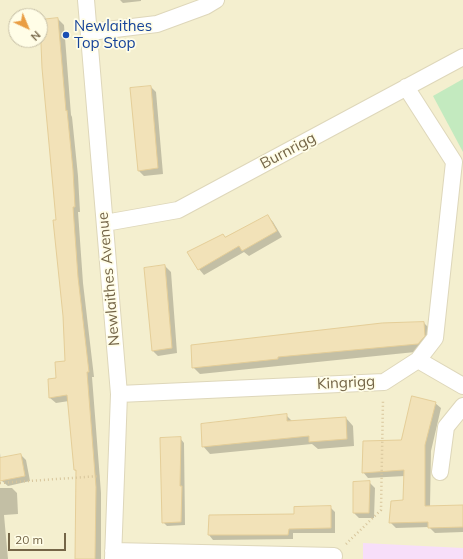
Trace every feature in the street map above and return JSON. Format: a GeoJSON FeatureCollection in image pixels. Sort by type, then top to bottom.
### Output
{"type":"FeatureCollection","features":[{"type":"Feature","properties":{"kind":"street","name":"Newlaithes Avenue"},"geometry":{"type":"LineString","coordinates":[[86,0],[90,32],[119,394],[113,555]]}},
{"type":"Feature","properties":{"kind":"street"},"geometry":{"type":"LineString","coordinates":[[90,32],[157,24],[206,6],[216,0]]}},
{"type":"Feature","properties":{"kind":"street","name":"Burnrigg"},"geometry":{"type":"LineString","coordinates":[[105,223],[178,210],[463,57]]}},
{"type":"Feature","properties":{"kind":"street","name":"Kingrigg"},"geometry":{"type":"LineString","coordinates":[[119,394],[384,382],[418,360],[435,338],[454,162],[406,87]]}},
{"type":"Feature","properties":{"kind":"street"},"geometry":{"type":"LineString","coordinates":[[418,360],[463,386]]}},
{"type":"Feature","properties":{"kind":"street"},"geometry":{"type":"LineString","coordinates":[[440,472],[446,427],[463,406]]}},
{"type":"Feature","properties":{"kind":"street"},"geometry":{"type":"LineString","coordinates":[[113,555],[334,556]]}},
{"type":"Feature","properties":{"kind":"path"},"geometry":{"type":"LineString","coordinates":[[334,556],[380,510],[384,382]]}},
{"type":"Feature","properties":{"kind":"path"},"geometry":{"type":"LineString","coordinates":[[0,483],[116,475]]}},
{"type":"Feature","properties":{"kind":"shaded area"},"geometry":{"type":"Polygon","coordinates":[[[0,0],[463,0],[463,559],[0,559],[0,0]]]}},
{"type":"Feature","properties":{"kind":"shaded area"},"geometry":{"type":"Polygon","coordinates":[[[363,543],[463,548],[463,559],[363,559],[363,543]]]}},
{"type":"Feature","properties":{"kind":"green space"},"geometry":{"type":"Polygon","coordinates":[[[463,79],[463,152],[433,96],[463,79]]]}},
{"type":"Feature","properties":{"kind":"building"},"geometry":{"type":"Polygon","coordinates":[[[58,18],[73,170],[75,207],[73,207],[78,277],[89,372],[87,372],[96,487],[95,559],[75,559],[76,470],[74,470],[67,395],[49,398],[48,379],[56,378],[55,362],[65,361],[63,316],[53,220],[56,220],[42,68],[41,48],[48,48],[48,19],[58,18]]]}},
{"type":"Feature","properties":{"kind":"building"},"geometry":{"type":"Polygon","coordinates":[[[151,86],[158,168],[138,171],[130,88],[151,86]]]}},
{"type":"Feature","properties":{"kind":"building"},"geometry":{"type":"Polygon","coordinates":[[[268,215],[277,231],[242,251],[239,246],[198,270],[187,252],[223,234],[225,237],[268,215]]]}},
{"type":"Feature","properties":{"kind":"building"},"geometry":{"type":"Polygon","coordinates":[[[165,265],[172,348],[152,351],[144,268],[165,265]]]}},
{"type":"Feature","properties":{"kind":"building"},"geometry":{"type":"Polygon","coordinates":[[[424,322],[425,336],[418,344],[278,357],[278,359],[192,368],[191,345],[382,323],[424,322]]]}},
{"type":"Feature","properties":{"kind":"building"},"geometry":{"type":"Polygon","coordinates":[[[412,396],[436,402],[425,445],[425,506],[463,505],[463,527],[428,528],[428,522],[389,523],[391,501],[403,500],[404,470],[362,473],[363,441],[401,440],[412,396]]]}},
{"type":"Feature","properties":{"kind":"building"},"geometry":{"type":"Polygon","coordinates":[[[287,414],[287,421],[346,417],[347,439],[309,442],[309,436],[202,447],[201,424],[287,414]]]}},
{"type":"Feature","properties":{"kind":"building"},"geometry":{"type":"Polygon","coordinates":[[[181,437],[181,522],[162,523],[160,438],[181,437]]]}},
{"type":"Feature","properties":{"kind":"building"},"geometry":{"type":"Polygon","coordinates":[[[21,454],[25,476],[0,481],[0,458],[21,454]]]}},
{"type":"Feature","properties":{"kind":"building"},"geometry":{"type":"Polygon","coordinates":[[[370,481],[369,513],[353,513],[353,482],[370,481]]]}},
{"type":"Feature","properties":{"kind":"building"},"geometry":{"type":"Polygon","coordinates":[[[331,506],[331,528],[289,529],[288,535],[208,535],[209,515],[294,514],[294,507],[331,506]]]}},
{"type":"Feature","properties":{"kind":"place","name":"Newlaithes Top Stop"},"geometry":{"type":"Point","coordinates":[66,35]}}]}
